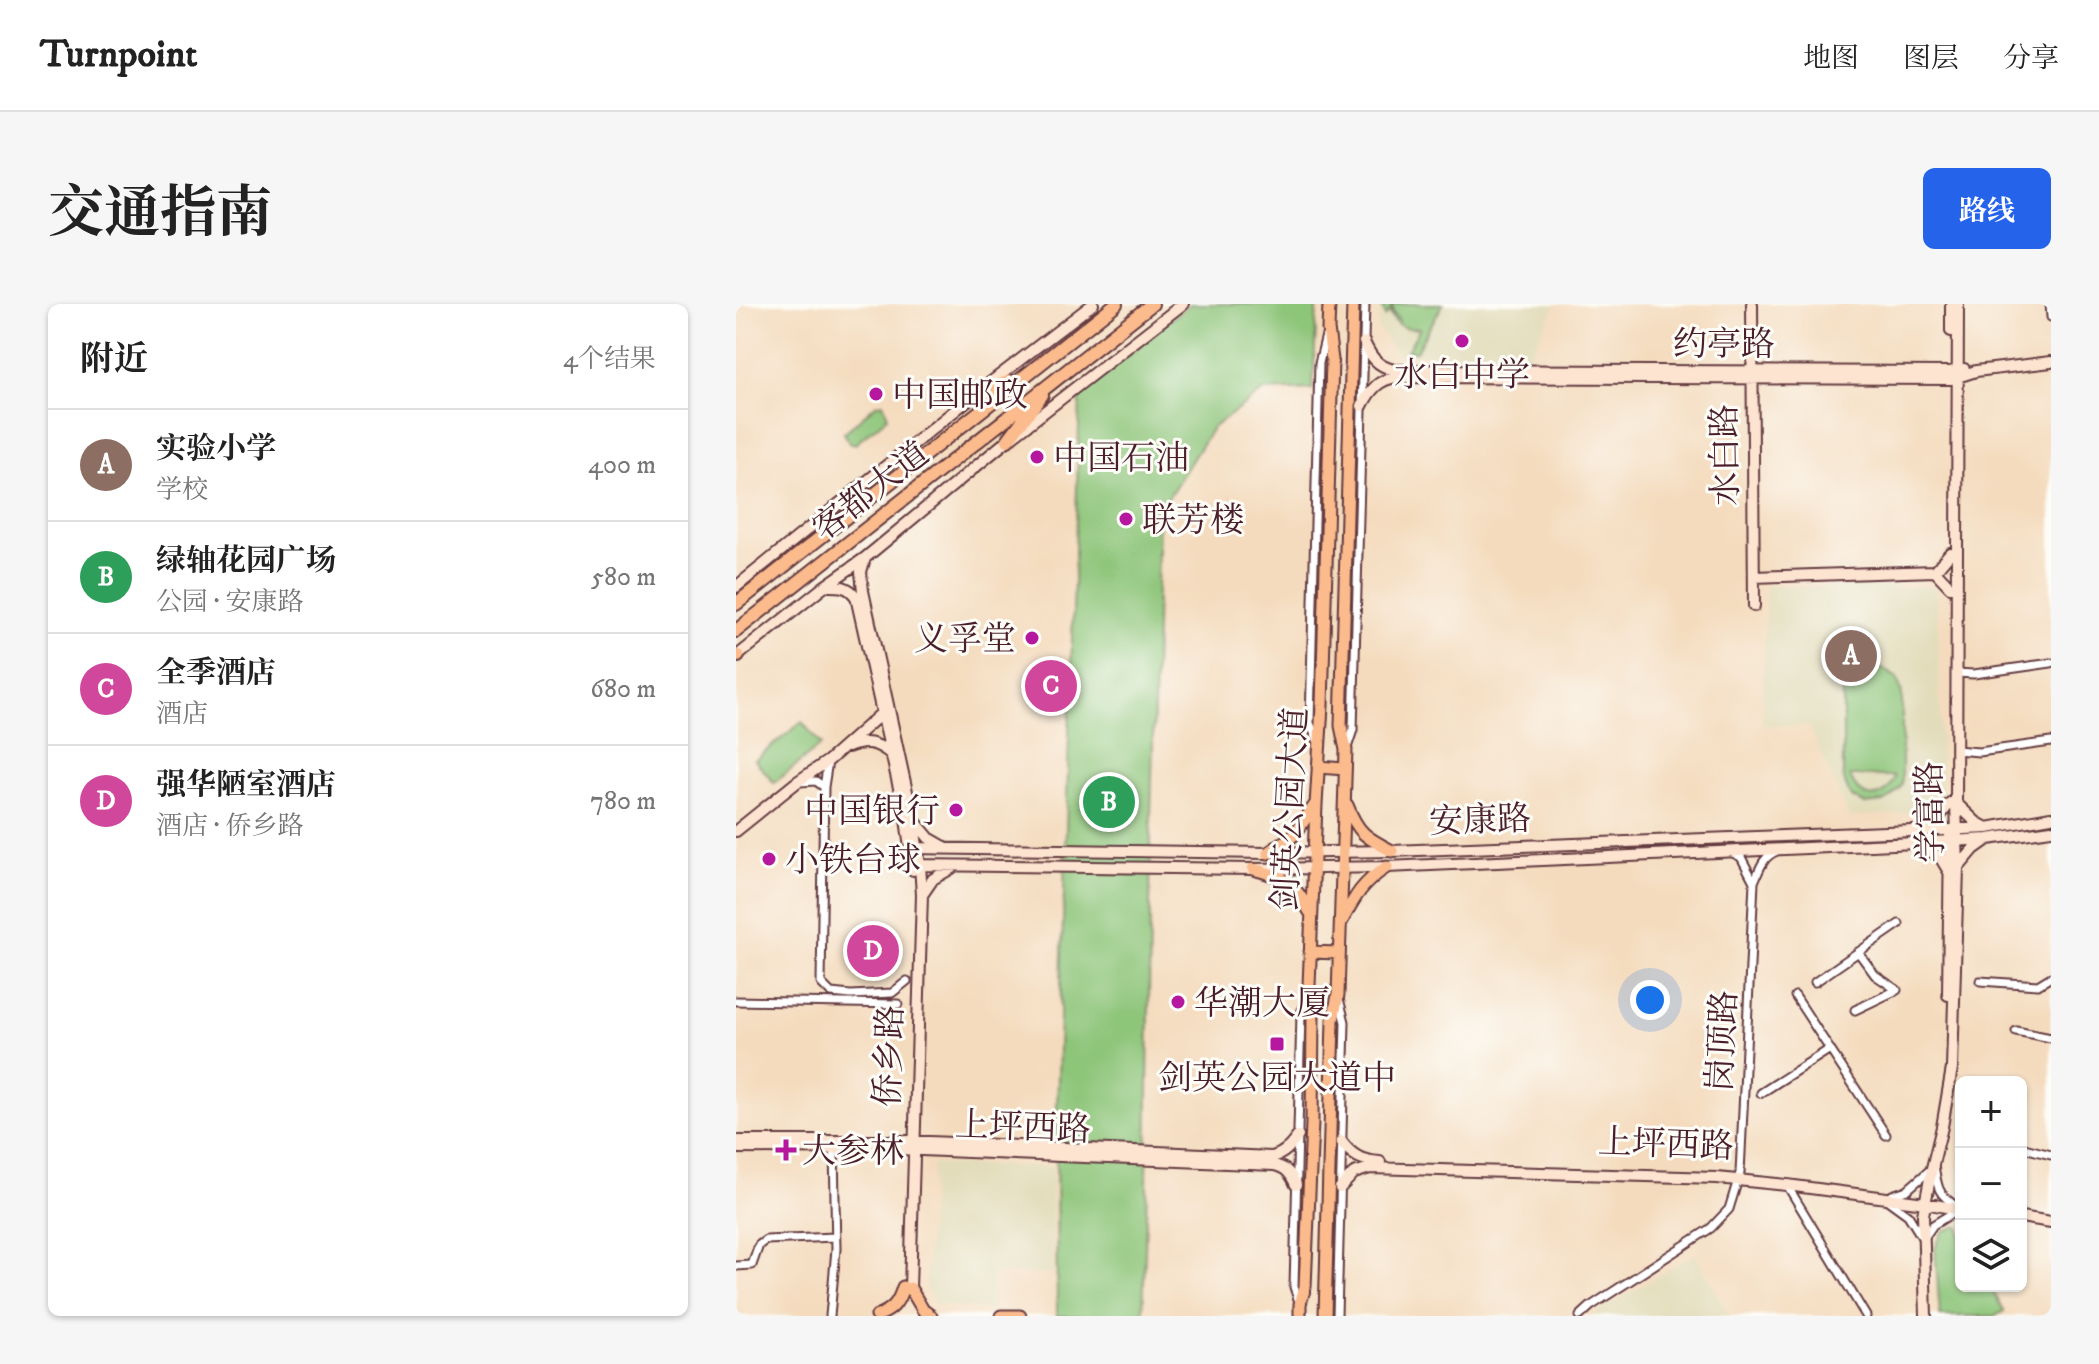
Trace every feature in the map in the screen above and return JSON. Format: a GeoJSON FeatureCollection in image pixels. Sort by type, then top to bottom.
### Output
{"type":"FeatureCollection","features":[{"type":"Feature","properties":{"kind":"highway","name":"客都大道"},"geometry":{"type":"LineString","coordinates":[[736,604],[1116,304]]}},
{"type":"Feature","properties":{"kind":"highway","name":"客都大道"},"geometry":{"type":"LineString","coordinates":[[736,631],[1152,304]]}},
{"type":"Feature","properties":{"kind":"highway"},"geometry":{"type":"LineString","coordinates":[[1101,316],[1101,332],[1110,338]]}},
{"type":"Feature","properties":{"kind":"highway"},"geometry":{"type":"LineString","coordinates":[[1081,332],[1093,339],[1092,352]]}},
{"type":"Feature","properties":{"kind":"highway"},"geometry":{"type":"LineString","coordinates":[[974,395],[1024,376]]}},
{"type":"Feature","properties":{"kind":"highway"},"geometry":{"type":"LineString","coordinates":[[1008,440],[1053,381]]}},
{"type":"Feature","properties":{"kind":"main road","name":"剑英公园大道"},"geometry":{"type":"LineString","coordinates":[[1300,1310],[1305,1287],[1312,1123],[1313,1014],[1309,986],[1330,435],[1332,360],[1329,304]]}},
{"type":"Feature","properties":{"kind":"main road","name":"剑英公园大道"},"geometry":{"type":"LineString","coordinates":[[1325,1316],[1333,1020],[1338,995],[1346,750],[1341,726],[1353,304]]}},
{"type":"Feature","properties":{"kind":"main road"},"geometry":{"type":"LineString","coordinates":[[1330,435],[1349,437]]}},
{"type":"Feature","properties":{"kind":"main road"},"geometry":{"type":"LineString","coordinates":[[1318,767],[1345,769]]}},
{"type":"Feature","properties":{"kind":"main road"},"geometry":{"type":"LineString","coordinates":[[1344,798],[1357,828],[1370,840],[1392,851]]}},
{"type":"Feature","properties":{"kind":"main road"},"geometry":{"type":"LineString","coordinates":[[1268,853],[1294,835],[1316,805]]}},
{"type":"Feature","properties":{"kind":"main road"},"geometry":{"type":"LineString","coordinates":[[1340,925],[1366,882],[1387,867]]}},
{"type":"Feature","properties":{"kind":"main road"},"geometry":{"type":"LineString","coordinates":[[1253,869],[1279,876],[1293,885],[1311,915]]}},
{"type":"Feature","properties":{"kind":"main road"},"geometry":{"type":"LineString","coordinates":[[1310,952],[1339,953]]}},
{"type":"Feature","properties":{"kind":"main road"},"geometry":{"type":"LineString","coordinates":[[877,1316],[899,1303],[906,1288],[931,1316]]}},
{"type":"Feature","properties":{"kind":"main road"},"geometry":{"type":"LineString","coordinates":[[1001,1316],[1020,1316]]}},
{"type":"Feature","properties":{"kind":"street"},"geometry":{"type":"LineString","coordinates":[[736,587],[974,395],[1093,304]]}},
{"type":"Feature","properties":{"kind":"street"},"geometry":{"type":"LineString","coordinates":[[737,656],[1183,304]]}},
{"type":"Feature","properties":{"kind":"street"},"geometry":{"type":"LineString","coordinates":[[1346,750],[1353,730],[1365,304]]}},
{"type":"Feature","properties":{"kind":"street","name":"水白路"},"geometry":{"type":"LineString","coordinates":[[1752,304],[1754,606]]}},
{"type":"Feature","properties":{"kind":"street","name":"学富路"},"geometry":{"type":"LineString","coordinates":[[1951,304],[1956,673],[1953,803]]}},
{"type":"Feature","properties":{"kind":"street","name":"学富路"},"geometry":{"type":"LineString","coordinates":[[1924,1201],[1952,1068],[1954,871],[1950,553],[1958,304]]}},
{"type":"Feature","properties":{"kind":"street"},"geometry":{"type":"LineString","coordinates":[[2050,304],[2051,317]]}},
{"type":"Feature","properties":{"kind":"street"},"geometry":{"type":"LineString","coordinates":[[1319,745],[1310,723],[1319,363],[1328,329]]}},
{"type":"Feature","properties":{"kind":"street"},"geometry":{"type":"LineString","coordinates":[[1364,342],[1377,363],[1396,373]]}},
{"type":"Feature","properties":{"kind":"street","name":"约亭路"},"geometry":{"type":"LineString","coordinates":[[1396,373],[1954,375],[2051,359]]}},
{"type":"Feature","properties":{"kind":"street"},"geometry":{"type":"LineString","coordinates":[[1362,406],[1375,386],[1396,373]]}},
{"type":"Feature","properties":{"kind":"street"},"geometry":{"type":"LineString","coordinates":[[1754,577],[1935,571],[1950,553]]}},
{"type":"Feature","properties":{"kind":"street"},"geometry":{"type":"LineString","coordinates":[[825,586],[840,586],[860,594],[865,558]]}},
{"type":"Feature","properties":{"kind":"street"},"geometry":{"type":"LineString","coordinates":[[1935,571],[1950,587]]}},
{"type":"Feature","properties":{"kind":"street","name":"侨乡路"},"geometry":{"type":"LineString","coordinates":[[860,594],[882,713],[914,848]]}},
{"type":"Feature","properties":{"kind":"street","name":"侨乡路"},"geometry":{"type":"LineString","coordinates":[[860,594],[913,819],[916,865],[922,895],[910,1145]]}},
{"type":"Feature","properties":{"kind":"street"},"geometry":{"type":"LineString","coordinates":[[1956,673],[1974,674],[2051,663]]}},
{"type":"Feature","properties":{"kind":"street"},"geometry":{"type":"LineString","coordinates":[[736,831],[828,761],[882,713]]}},
{"type":"Feature","properties":{"kind":"street"},"geometry":{"type":"LineString","coordinates":[[842,749],[866,741],[876,743],[892,755]]}},
{"type":"Feature","properties":{"kind":"street"},"geometry":{"type":"LineString","coordinates":[[1956,750],[1979,752],[2051,742]]}},
{"type":"Feature","properties":{"kind":"street"},"geometry":{"type":"LineString","coordinates":[[828,761],[824,787],[821,983],[831,993],[851,995],[892,993],[907,981]]}},
{"type":"Feature","properties":{"kind":"street"},"geometry":{"type":"LineString","coordinates":[[797,782],[816,781],[824,787]]}},
{"type":"Feature","properties":{"kind":"street"},"geometry":{"type":"LineString","coordinates":[[1915,843],[1940,857],[1954,871],[1988,833],[1953,803],[1924,831]]}},
{"type":"Feature","properties":{"kind":"street","name":"安康路"},"geometry":{"type":"LineString","coordinates":[[1988,833],[2051,817]]}},
{"type":"Feature","properties":{"kind":"street"},"geometry":{"type":"LineString","coordinates":[[913,819],[929,838],[948,849]]}},
{"type":"Feature","properties":{"kind":"street","name":"安康路"},"geometry":{"type":"LineString","coordinates":[[914,848],[1268,853],[1885,838],[1915,843],[1988,833],[2051,830]]}},
{"type":"Feature","properties":{"kind":"street","name":"安康路"},"geometry":{"type":"LineString","coordinates":[[916,865],[1253,869],[1387,867],[1780,849],[1924,831],[1953,837]]}},
{"type":"Feature","properties":{"kind":"street"},"geometry":{"type":"LineString","coordinates":[[922,895],[942,872],[962,866],[968,849]]}},
{"type":"Feature","properties":{"kind":"street"},"geometry":{"type":"LineString","coordinates":[[1754,882],[1768,855],[1780,849]]}},
{"type":"Feature","properties":{"kind":"street"},"geometry":{"type":"LineString","coordinates":[[1729,851],[1741,857],[1754,882]]}},
{"type":"Feature","properties":{"kind":"street","name":"侨乡路"},"geometry":{"type":"LineString","coordinates":[[906,1288],[916,865]]}},
{"type":"Feature","properties":{"kind":"street","name":"学富路"},"geometry":{"type":"LineString","coordinates":[[1926,1316],[1924,1201],[1946,1067],[1954,871]]}},
{"type":"Feature","properties":{"kind":"street","name":"岗顶路"},"geometry":{"type":"LineString","coordinates":[[1580,1316],[1711,1228],[1729,1209],[1739,1176],[1754,882]]}},
{"type":"Feature","properties":{"kind":"street"},"geometry":{"type":"LineString","coordinates":[[1815,982],[1899,924]]}},
{"type":"Feature","properties":{"kind":"street"},"geometry":{"type":"LineString","coordinates":[[1855,1010],[1897,990],[1875,975],[1858,952]]}},
{"type":"Feature","properties":{"kind":"street"},"geometry":{"type":"LineString","coordinates":[[1980,981],[2038,985],[2051,977]]}},
{"type":"Feature","properties":{"kind":"street"},"geometry":{"type":"LineString","coordinates":[[1300,1310],[1294,1287],[1296,1185],[1301,1013],[1309,986]]}},
{"type":"Feature","properties":{"kind":"street"},"geometry":{"type":"LineString","coordinates":[[1337,1316],[1345,1022],[1338,995]]}},
{"type":"Feature","properties":{"kind":"street"},"geometry":{"type":"LineString","coordinates":[[1795,996],[1886,1135]]}},
{"type":"Feature","properties":{"kind":"street"},"geometry":{"type":"LineString","coordinates":[[736,1001],[898,1004]]}},
{"type":"Feature","properties":{"kind":"street"},"geometry":{"type":"LineString","coordinates":[[2016,1031],[2051,1038]]}},
{"type":"Feature","properties":{"kind":"street"},"geometry":{"type":"LineString","coordinates":[[1761,1093],[1830,1049]]}},
{"type":"Feature","properties":{"kind":"street"},"geometry":{"type":"LineString","coordinates":[[1296,1185],[1291,1174],[1273,1161],[1298,1136]]}},
{"type":"Feature","properties":{"kind":"street"},"geometry":{"type":"LineString","coordinates":[[736,1141],[910,1145]]}},
{"type":"Feature","properties":{"kind":"street"},"geometry":{"type":"LineString","coordinates":[[1340,1188],[1354,1173],[1368,1165],[1341,1141]]}},
{"type":"Feature","properties":{"kind":"street"},"geometry":{"type":"LineString","coordinates":[[736,1148],[910,1145]]}},
{"type":"Feature","properties":{"kind":"street","name":"上坪西路"},"geometry":{"type":"LineString","coordinates":[[910,1145],[1273,1161]]}},
{"type":"Feature","properties":{"kind":"street"},"geometry":{"type":"LineString","coordinates":[[2024,1148],[2051,1155]]}},
{"type":"Feature","properties":{"kind":"street"},"geometry":{"type":"LineString","coordinates":[[830,1316],[835,1237],[834,1150]]}},
{"type":"Feature","properties":{"kind":"street","name":"上坪西路"},"geometry":{"type":"LineString","coordinates":[[1368,1165],[1739,1176],[1955,1206]]}},
{"type":"Feature","properties":{"kind":"street"},"geometry":{"type":"LineString","coordinates":[[1933,1166],[1907,1190],[1888,1196],[1908,1215],[1924,1240],[1933,1225],[1955,1210]]}},
{"type":"Feature","properties":{"kind":"street"},"geometry":{"type":"LineString","coordinates":[[1933,1166],[1936,1186],[1955,1204]]}},
{"type":"Feature","properties":{"kind":"street","name":"上坪西路"},"geometry":{"type":"LineString","coordinates":[[1739,1176],[1787,1185],[1888,1196]]}},
{"type":"Feature","properties":{"kind":"street"},"geometry":{"type":"LineString","coordinates":[[1787,1185],[1866,1316]]}},
{"type":"Feature","properties":{"kind":"street"},"geometry":{"type":"LineString","coordinates":[[2027,1220],[2051,1224]]}},
{"type":"Feature","properties":{"kind":"street"},"geometry":{"type":"LineString","coordinates":[[736,1266],[752,1265],[759,1245],[766,1240],[835,1237]]}},
{"type":"Feature","properties":{"kind":"shaded area","name":"水白中学"},"geometry":{"type":"Polygon","coordinates":[[[1380,304],[1556,304],[1528,358],[1397,354],[1378,328],[1380,304]]]}},
{"type":"Feature","properties":{"kind":"shaded area"},"geometry":{"type":"Polygon","coordinates":[[[1766,586],[1937,587],[1942,799],[1922,812],[1849,817],[1809,726],[1762,725],[1766,586]]]}},
{"type":"Feature","properties":{"kind":"shaded area"},"geometry":{"type":"Polygon","coordinates":[[[932,1164],[1052,1167],[1053,1274],[992,1273],[991,1310],[936,1304],[926,1288],[932,1164]]]}},
{"type":"Feature","properties":{"kind":"shaded area"},"geometry":{"type":"Polygon","coordinates":[[[1695,1254],[1729,1316],[1591,1316],[1695,1254]]]}},
{"type":"Feature","properties":{"kind":"green space"},"geometry":{"type":"Polygon","coordinates":[[[1190,304],[1317,304],[1313,389],[1264,391],[1212,428],[1159,512],[1143,1316],[1057,1316],[1056,1141],[1080,395],[1190,304]]]}},
{"type":"Feature","properties":{"kind":"green space"},"geometry":{"type":"Polygon","coordinates":[[[1384,304],[1391,304],[1391,313],[1400,322],[1393,312],[1393,304],[1443,304],[1416,351],[1407,351],[1420,328],[1401,326],[1389,311],[1385,316],[1384,304]]]}},
{"type":"Feature","properties":{"kind":"green space"},"geometry":{"type":"Polygon","coordinates":[[[883,403],[888,417],[855,444],[850,444],[844,433],[877,404],[883,403]]]}},
{"type":"Feature","properties":{"kind":"green space"},"geometry":{"type":"Polygon","coordinates":[[[1867,667],[1883,669],[1897,678],[1902,694],[1902,783],[1883,802],[1865,804],[1853,798],[1843,777],[1843,685],[1853,674],[1867,667]],[[1850,776],[1859,791],[1872,796],[1885,792],[1894,776],[1850,776]]]}},
{"type":"Feature","properties":{"kind":"green space"},"geometry":{"type":"Polygon","coordinates":[[[802,722],[821,745],[774,783],[755,760],[802,722]]]}},
{"type":"Feature","properties":{"kind":"green space"},"geometry":{"type":"Polygon","coordinates":[[[1955,1227],[1955,1292],[1993,1292],[2004,1311],[1995,1316],[1940,1316],[1935,1248],[1943,1231],[1955,1227]]]}},
{"type":"Feature","properties":{"kind":"place","name":"水白中学"},"geometry":{"type":"Point","coordinates":[1462,341]}},
{"type":"Feature","properties":{"kind":"place","name":"中国邮政"},"geometry":{"type":"Point","coordinates":[876,394]}},
{"type":"Feature","properties":{"kind":"place","name":"中国石油"},"geometry":{"type":"Point","coordinates":[1037,457]}},
{"type":"Feature","properties":{"kind":"place","name":"联芳楼"},"geometry":{"type":"Point","coordinates":[1126,519]}},
{"type":"Feature","properties":{"kind":"place","name":"义孚堂"},"geometry":{"type":"Point","coordinates":[1032,638]}},
{"type":"Feature","properties":{"kind":"place","name":"实验小学"},"geometry":{"type":"Point","coordinates":[1851,656]}},
{"type":"Feature","properties":{"kind":"place","name":"全季酒店"},"geometry":{"type":"Point","coordinates":[1051,686]}},
{"type":"Feature","properties":{"kind":"place","name":"绿轴花园广场"},"geometry":{"type":"Point","coordinates":[1109,802]}},
{"type":"Feature","properties":{"kind":"place","name":"中国银行"},"geometry":{"type":"Point","coordinates":[956,810]}},
{"type":"Feature","properties":{"kind":"place","name":"小铁台球"},"geometry":{"type":"Point","coordinates":[769,859]}},
{"type":"Feature","properties":{"kind":"place","name":"强华陋室酒店"},"geometry":{"type":"Point","coordinates":[873,951]}},
{"type":"Feature","properties":{"kind":"place","name":"华潮大厦"},"geometry":{"type":"Point","coordinates":[1178,1002]}},
{"type":"Feature","properties":{"kind":"place","name":"剑英公园大道中"},"geometry":{"type":"Point","coordinates":[1277,1044]}},
{"type":"Feature","properties":{"kind":"place","name":"大参林"},"geometry":{"type":"Point","coordinates":[786,1150]}}]}
